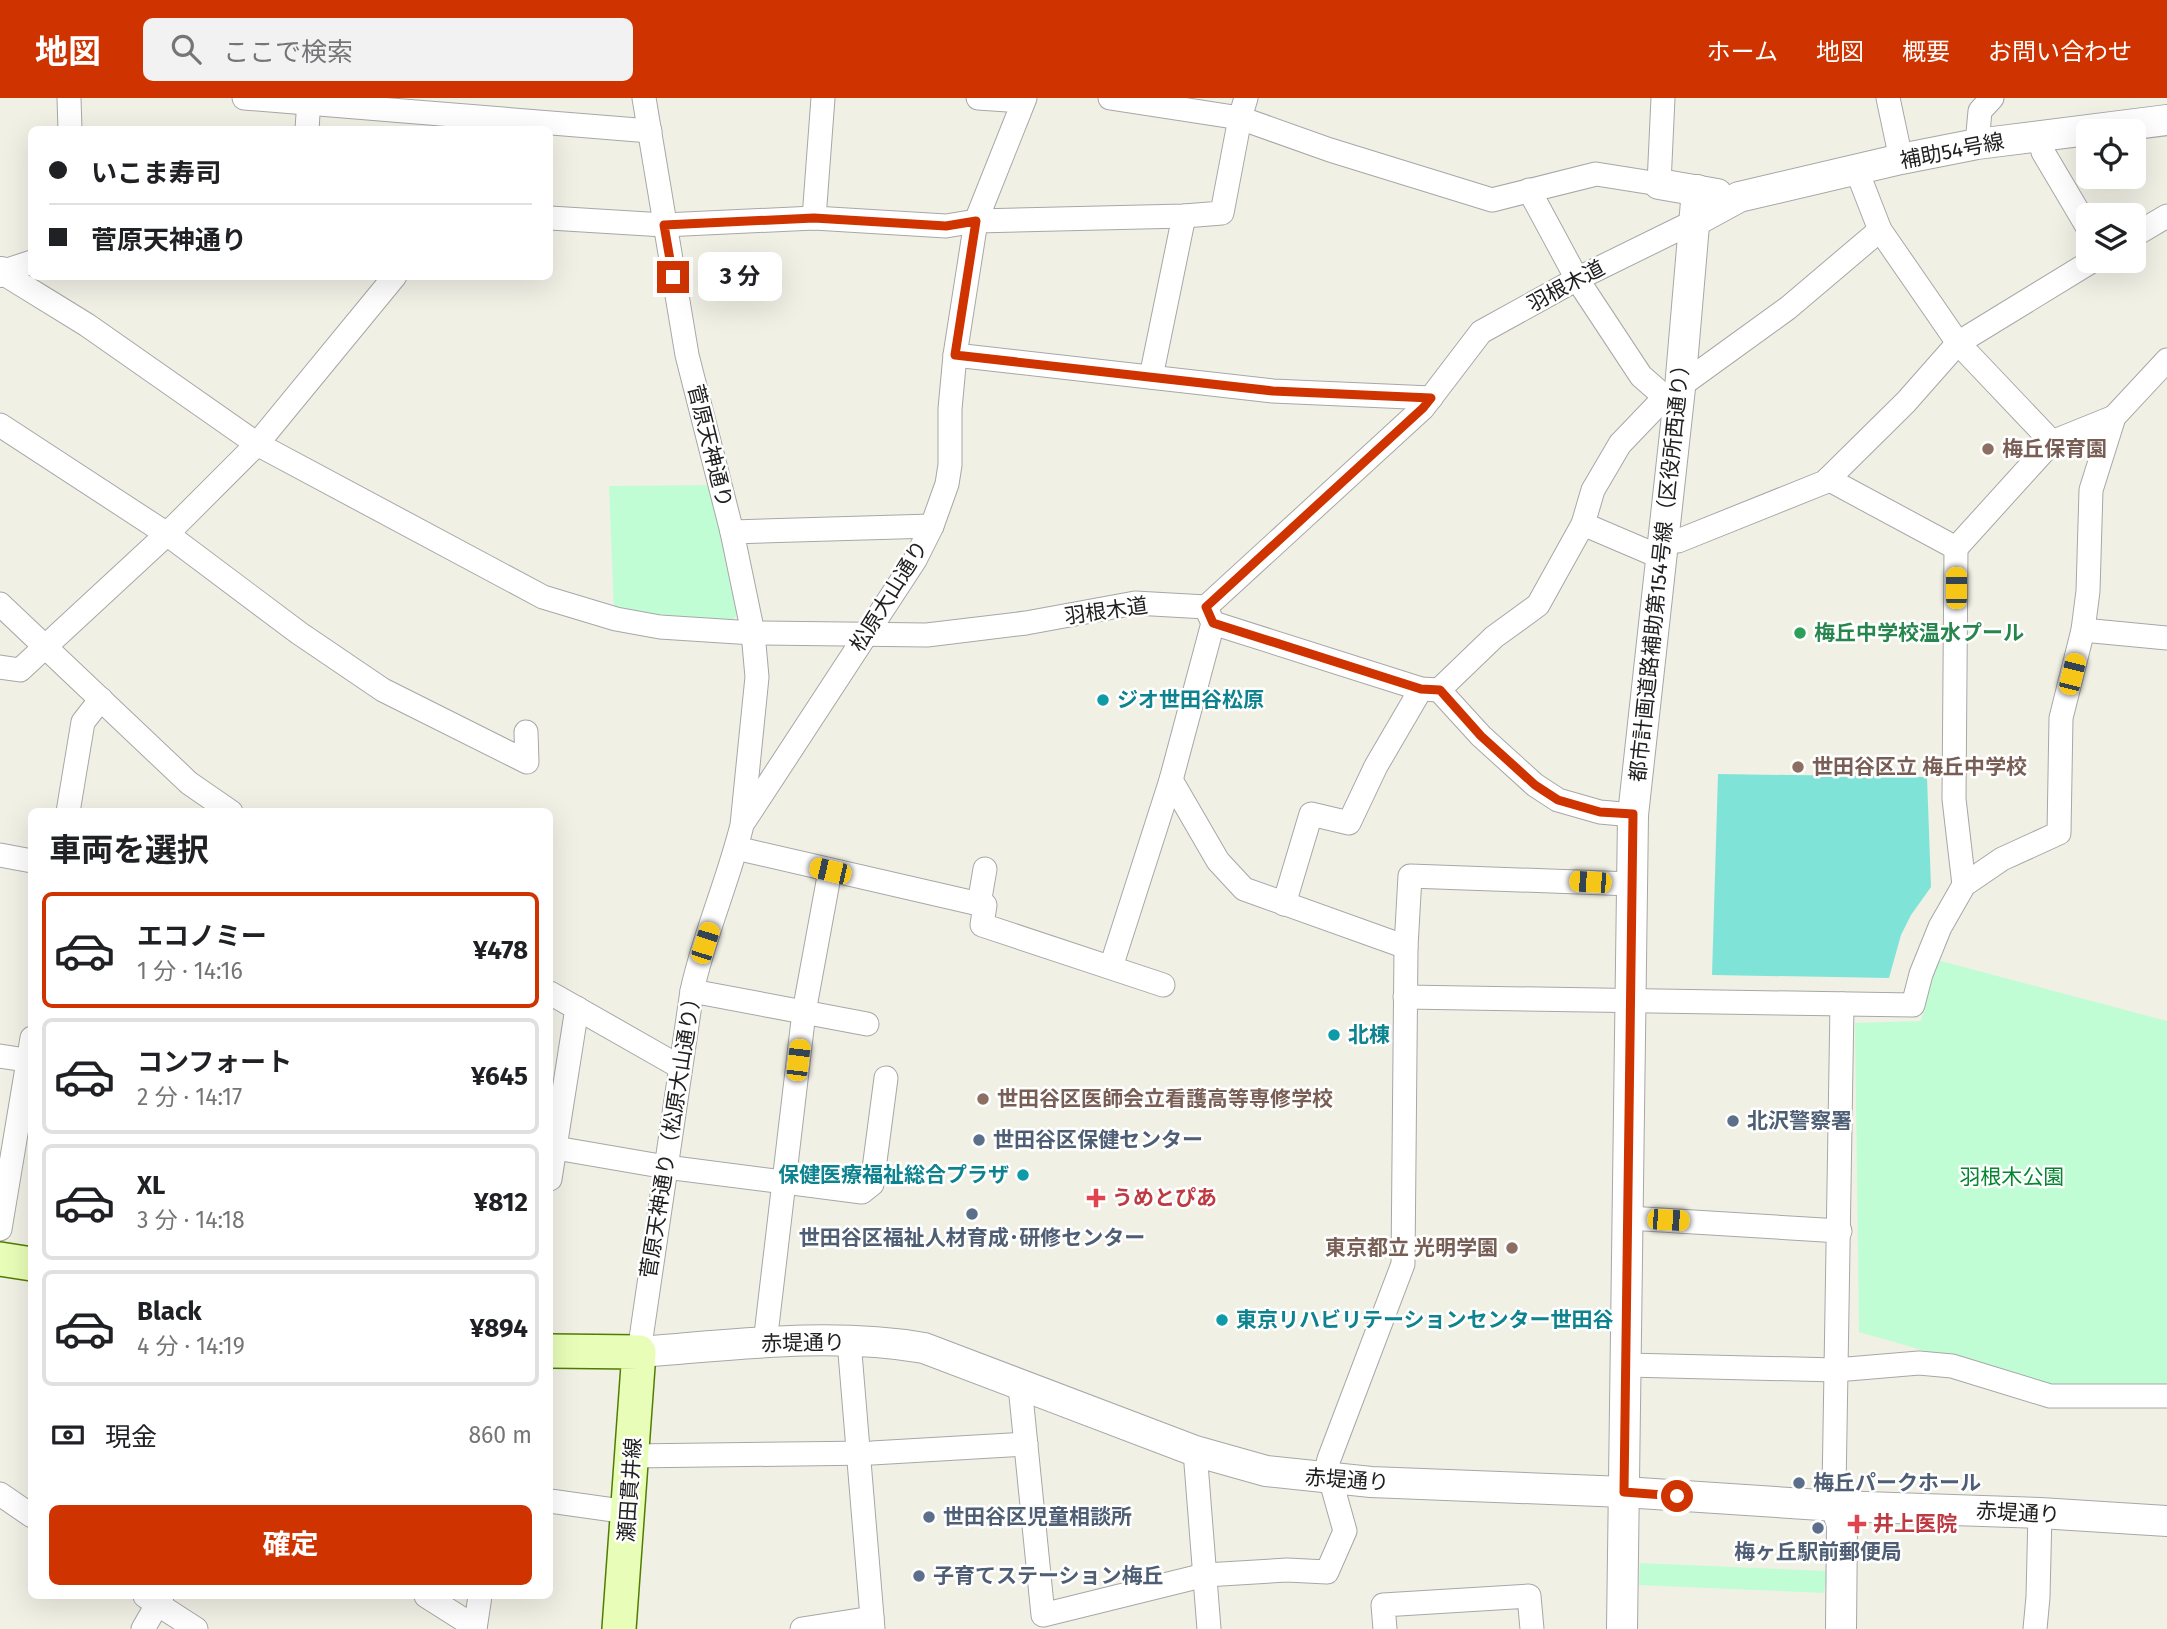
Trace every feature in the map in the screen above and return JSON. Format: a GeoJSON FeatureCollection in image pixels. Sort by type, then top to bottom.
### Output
{"type":"FeatureCollection","features":[{"type":"Feature","properties":{"kind":"main road"},"geometry":{"type":"LineString","coordinates":[[0,1259],[28,1263]]}},
{"type":"Feature","properties":{"kind":"main road","name":"赤堤通り"},"geometry":{"type":"LineString","coordinates":[[553,1352],[639,1352]]}},
{"type":"Feature","properties":{"kind":"main road","name":"瀬田貫井線"},"geometry":{"type":"LineString","coordinates":[[620,1629],[639,1352]]}},
{"type":"Feature","properties":{"kind":"street"},"geometry":{"type":"LineString","coordinates":[[69,98],[70,126]]}},
{"type":"Feature","properties":{"kind":"street"},"geometry":{"type":"LineString","coordinates":[[244,98],[309,100],[650,131]]}},
{"type":"Feature","properties":{"kind":"street","name":"菅原天神通り"},"geometry":{"type":"LineString","coordinates":[[644,98],[687,355],[732,532],[753,633],[757,677],[746,795]]}},
{"type":"Feature","properties":{"kind":"street"},"geometry":{"type":"LineString","coordinates":[[814,218],[823,98]]}},
{"type":"Feature","properties":{"kind":"street"},"geometry":{"type":"LineString","coordinates":[[978,98],[1024,100]]}},
{"type":"Feature","properties":{"kind":"street"},"geometry":{"type":"LineString","coordinates":[[1110,98],[1243,108],[1330,150],[1492,200],[1596,174],[1659,184],[1663,98]]}},
{"type":"Feature","properties":{"kind":"street"},"geometry":{"type":"LineString","coordinates":[[1888,98],[1901,159]]}},
{"type":"Feature","properties":{"kind":"street"},"geometry":{"type":"LineString","coordinates":[[1977,144],[1980,111],[1992,98]]}},
{"type":"Feature","properties":{"kind":"street"},"geometry":{"type":"LineString","coordinates":[[307,126],[309,100]]}},
{"type":"Feature","properties":{"kind":"street","name":"松原大山通り"},"geometry":{"type":"LineString","coordinates":[[742,825],[915,560],[932,526],[947,484],[950,465],[950,409],[955,355],[976,221],[1024,100]]}},
{"type":"Feature","properties":{"kind":"street"},"geometry":{"type":"LineString","coordinates":[[553,218],[664,225],[814,218],[946,226],[976,221],[1222,213],[1243,108]]}},
{"type":"Feature","properties":{"kind":"street","name":"補助54号線"},"geometry":{"type":"LineString","coordinates":[[1695,221],[1739,197],[1901,159],[1977,144],[2167,120]]}},
{"type":"Feature","properties":{"kind":"street"},"geometry":{"type":"LineString","coordinates":[[2039,136],[2043,152],[2076,208]]}},
{"type":"Feature","properties":{"kind":"street"},"geometry":{"type":"LineString","coordinates":[[1857,171],[1880,230],[1958,343],[2052,442]]}},
{"type":"Feature","properties":{"kind":"street","name":"補助54号線"},"geometry":{"type":"LineString","coordinates":[[1659,184],[1739,197]]}},
{"type":"Feature","properties":{"kind":"street"},"geometry":{"type":"LineString","coordinates":[[1529,190],[1577,279],[1641,376],[1673,393]]}},
{"type":"Feature","properties":{"kind":"street","name":"都市計画道路補助第154号線（区役所西通り）"},"geometry":{"type":"LineString","coordinates":[[1622,1629],[1633,814],[1662,547],[1673,393],[1697,190]]}},
{"type":"Feature","properties":{"kind":"street"},"geometry":{"type":"LineString","coordinates":[[1151,377],[1184,216]]}},
{"type":"Feature","properties":{"kind":"street"},"geometry":{"type":"LineString","coordinates":[[2146,228],[2167,216]]}},
{"type":"Feature","properties":{"kind":"street","name":"羽根木道"},"geometry":{"type":"LineString","coordinates":[[0,272],[87,325],[257,444],[543,597],[616,619],[660,627],[753,633],[927,635],[1026,623],[1135,603],[1209,615],[1423,408],[1481,332],[1577,279],[1695,221]]}},
{"type":"Feature","properties":{"kind":"street"},"geometry":{"type":"LineString","coordinates":[[1283,904],[1311,814],[1349,823],[1376,766],[1430,690],[1538,605],[1583,524],[1593,490],[1615,450],[1673,393],[1788,308],[1880,230]]}},
{"type":"Feature","properties":{"kind":"street"},"geometry":{"type":"LineString","coordinates":[[0,272],[28,263]]}},
{"type":"Feature","properties":{"kind":"street"},"geometry":{"type":"LineString","coordinates":[[1583,524],[1651,553],[1828,479],[1906,402],[1958,343],[2076,271]]}},
{"type":"Feature","properties":{"kind":"street"},"geometry":{"type":"LineString","coordinates":[[0,667],[20,670],[167,534],[257,444],[392,280]]}},
{"type":"Feature","properties":{"kind":"street"},"geometry":{"type":"LineString","coordinates":[[955,355],[1273,391],[1431,398]]}},
{"type":"Feature","properties":{"kind":"street"},"geometry":{"type":"LineString","coordinates":[[1964,885],[1954,799],[1956,548],[2052,442],[2114,417],[2167,360]]}},
{"type":"Feature","properties":{"kind":"street"},"geometry":{"type":"LineString","coordinates":[[1405,997],[1913,1005],[1921,974],[1940,927],[1964,885],[2002,859],[2059,833],[2061,718],[2083,630],[2088,591],[2091,490],[2114,417]]}},
{"type":"Feature","properties":{"kind":"street"},"geometry":{"type":"LineString","coordinates":[[0,425],[167,534],[299,634],[383,690],[527,762],[526,732]]}},
{"type":"Feature","properties":{"kind":"street"},"geometry":{"type":"LineString","coordinates":[[1828,479],[1956,548]]}},
{"type":"Feature","properties":{"kind":"street"},"geometry":{"type":"LineString","coordinates":[[732,532],[932,526]]}},
{"type":"Feature","properties":{"kind":"street"},"geometry":{"type":"LineString","coordinates":[[0,604],[189,783],[225,808]]}},
{"type":"Feature","properties":{"kind":"street"},"geometry":{"type":"LineString","coordinates":[[1111,967],[1171,780],[1209,615],[1430,690],[1535,785],[1558,800],[1600,812],[1633,814]]}},
{"type":"Feature","properties":{"kind":"street"},"geometry":{"type":"LineString","coordinates":[[2083,630],[2167,638]]}},
{"type":"Feature","properties":{"kind":"street"},"geometry":{"type":"LineString","coordinates":[[69,808],[83,722],[100,699]]}},
{"type":"Feature","properties":{"kind":"street"},"geometry":{"type":"LineString","coordinates":[[1171,780],[1217,861],[1244,889],[1406,947]]}},
{"type":"Feature","properties":{"kind":"street","name":"菅原天神通り（松原大山通り）"},"geometry":{"type":"LineString","coordinates":[[639,1352],[692,991],[697,967],[736,848],[746,795]]}},
{"type":"Feature","properties":{"kind":"street"},"geometry":{"type":"LineString","coordinates":[[736,848],[985,905],[982,925],[1163,985]]}},
{"type":"Feature","properties":{"kind":"street"},"geometry":{"type":"LineString","coordinates":[[0,855],[28,860]]}},
{"type":"Feature","properties":{"kind":"street"},"geometry":{"type":"LineString","coordinates":[[979,904],[985,869]]}},
{"type":"Feature","properties":{"kind":"street"},"geometry":{"type":"LineString","coordinates":[[765,1343],[804,1012],[830,871]]}},
{"type":"Feature","properties":{"kind":"street"},"geometry":{"type":"LineString","coordinates":[[1020,1386],[1043,1615],[1205,1575],[1287,1570],[1327,1572],[1345,1531],[1327,1467],[1403,1264],[1405,997],[1410,876],[1632,884]]}},
{"type":"Feature","properties":{"kind":"street"},"geometry":{"type":"LineString","coordinates":[[692,991],[867,1024]]}},
{"type":"Feature","properties":{"kind":"street"},"geometry":{"type":"LineString","coordinates":[[553,995],[680,1067]]}},
{"type":"Feature","properties":{"kind":"street"},"geometry":{"type":"LineString","coordinates":[[1841,1629],[1842,1525],[1834,1491],[1842,1004]]}},
{"type":"Feature","properties":{"kind":"street"},"geometry":{"type":"LineString","coordinates":[[553,1143],[578,1008]]}},
{"type":"Feature","properties":{"kind":"street"},"geometry":{"type":"LineString","coordinates":[[0,1056],[28,1053]]}},
{"type":"Feature","properties":{"kind":"street"},"geometry":{"type":"LineString","coordinates":[[0,1229],[28,1065]]}},
{"type":"Feature","properties":{"kind":"street"},"geometry":{"type":"LineString","coordinates":[[553,1148],[666,1167],[862,1192],[872,1184],[886,1078]]}},
{"type":"Feature","properties":{"kind":"street"},"geometry":{"type":"LineString","coordinates":[[1628,1217],[1840,1231]]}},
{"type":"Feature","properties":{"kind":"street"},"geometry":{"type":"LineString","coordinates":[[802,1629],[872,1624],[849,1341]]}},
{"type":"Feature","properties":{"kind":"street","name":"赤堤通り"},"geometry":{"type":"LineString","coordinates":[[639,1352],[765,1343],[849,1341],[924,1348],[1195,1451],[1266,1471],[1331,1479],[2167,1521]]}},
{"type":"Feature","properties":{"kind":"street"},"geometry":{"type":"LineString","coordinates":[[1627,1365],[1836,1370],[1919,1363],[1952,1366],[2050,1396],[2167,1396]]}},
{"type":"Feature","properties":{"kind":"street"},"geometry":{"type":"LineString","coordinates":[[632,1456],[858,1453],[1026,1444]]}},
{"type":"Feature","properties":{"kind":"street"},"geometry":{"type":"LineString","coordinates":[[1195,1451],[1209,1629]]}},
{"type":"Feature","properties":{"kind":"street"},"geometry":{"type":"LineString","coordinates":[[0,1494],[28,1513]]}},
{"type":"Feature","properties":{"kind":"street"},"geometry":{"type":"LineString","coordinates":[[553,1500],[628,1512]]}},
{"type":"Feature","properties":{"kind":"street"},"geometry":{"type":"LineString","coordinates":[[2035,1629],[2040,1513]]}},
{"type":"Feature","properties":{"kind":"street"},"geometry":{"type":"LineString","coordinates":[[1385,1629],[1383,1605],[1529,1596],[1532,1629]]}},
{"type":"Feature","properties":{"kind":"street"},"geometry":{"type":"LineString","coordinates":[[143,1629],[155,1599],[196,1629]]}},
{"type":"Feature","properties":{"kind":"street"},"geometry":{"type":"LineString","coordinates":[[431,1599],[475,1628],[480,1599]]}},
{"type":"Feature","properties":{"kind":"green space"},"geometry":{"type":"Polygon","coordinates":[[[714,485],[741,610],[732,620],[614,612],[609,486],[714,485]]]}},
{"type":"Feature","properties":{"kind":"green space","name":"羽根木公園"},"geometry":{"type":"Polygon","coordinates":[[[1937,960],[2167,1021],[2167,1392],[2048,1386],[1859,1332],[1855,1023],[1921,1021],[1937,960]]]}},
{"type":"Feature","properties":{"kind":"green space"},"geometry":{"type":"Polygon","coordinates":[[[1640,1563],[1827,1571],[1824,1593],[1639,1585],[1640,1563]]]}},
{"type":"Feature","properties":{"kind":"shaded area"},"geometry":{"type":"Polygon","coordinates":[[[1718,774],[1927,777],[1931,887],[1911,915],[1901,935],[1889,978],[1712,975],[1718,774]]]}},
{"type":"Feature","properties":{"kind":"place","name":"梅丘保育園"},"geometry":{"type":"Point","coordinates":[1988,449]}},
{"type":"Feature","properties":{"kind":"place","name":"梅丘中学校温水プール"},"geometry":{"type":"Point","coordinates":[1800,633]}},
{"type":"Feature","properties":{"kind":"place","name":"ジオ世田谷松原"},"geometry":{"type":"Point","coordinates":[1103,700]}},
{"type":"Feature","properties":{"kind":"place","name":"世田谷区立 梅丘中学校"},"geometry":{"type":"Point","coordinates":[1798,767]}},
{"type":"Feature","properties":{"kind":"place","name":"北棟"},"geometry":{"type":"Point","coordinates":[1334,1035]}},
{"type":"Feature","properties":{"kind":"place","name":"世田谷区医師会立看護高等専修学校"},"geometry":{"type":"Point","coordinates":[983,1099]}},
{"type":"Feature","properties":{"kind":"place","name":"北沢警察署"},"geometry":{"type":"Point","coordinates":[1733,1121]}},
{"type":"Feature","properties":{"kind":"place","name":"世田谷区保健センター"},"geometry":{"type":"Point","coordinates":[979,1140]}},
{"type":"Feature","properties":{"kind":"place","name":"保健医療福祉総合プラザ"},"geometry":{"type":"Point","coordinates":[1023,1175]}},
{"type":"Feature","properties":{"kind":"place","name":"うめとぴあ"},"geometry":{"type":"Point","coordinates":[1096,1198]}},
{"type":"Feature","properties":{"kind":"place","name":"世田谷区福祉人材育成･研修センター"},"geometry":{"type":"Point","coordinates":[972,1214]}},
{"type":"Feature","properties":{"kind":"place","name":"東京都立 光明学園"},"geometry":{"type":"Point","coordinates":[1512,1248]}},
{"type":"Feature","properties":{"kind":"place","name":"東京リハビリテーションセンター世田谷"},"geometry":{"type":"Point","coordinates":[1222,1320]}},
{"type":"Feature","properties":{"kind":"place","name":"梅丘パークホール"},"geometry":{"type":"Point","coordinates":[1799,1483]}},
{"type":"Feature","properties":{"kind":"place","name":"世田谷区児童相談所"},"geometry":{"type":"Point","coordinates":[929,1517]}},
{"type":"Feature","properties":{"kind":"place","name":"井上医院"},"geometry":{"type":"Point","coordinates":[1857,1524]}},
{"type":"Feature","properties":{"kind":"place","name":"梅ヶ丘駅前郵便局"},"geometry":{"type":"Point","coordinates":[1818,1528]}},
{"type":"Feature","properties":{"kind":"place","name":"子育てステーション梅丘"},"geometry":{"type":"Point","coordinates":[919,1576]}},
{"type":"Feature","properties":{"kind":"route"},"geometry":{"type":"LineString","coordinates":[[673,277],[664,225],[814,218],[946,226],[976,221],[955,355],[1273,391],[1431,398],[1206,607],[1213,623],[1421,689],[1440,690],[1481,736],[1535,785],[1558,800],[1600,812],[1633,814],[1624,1492],[1677,1496]]}}]}
